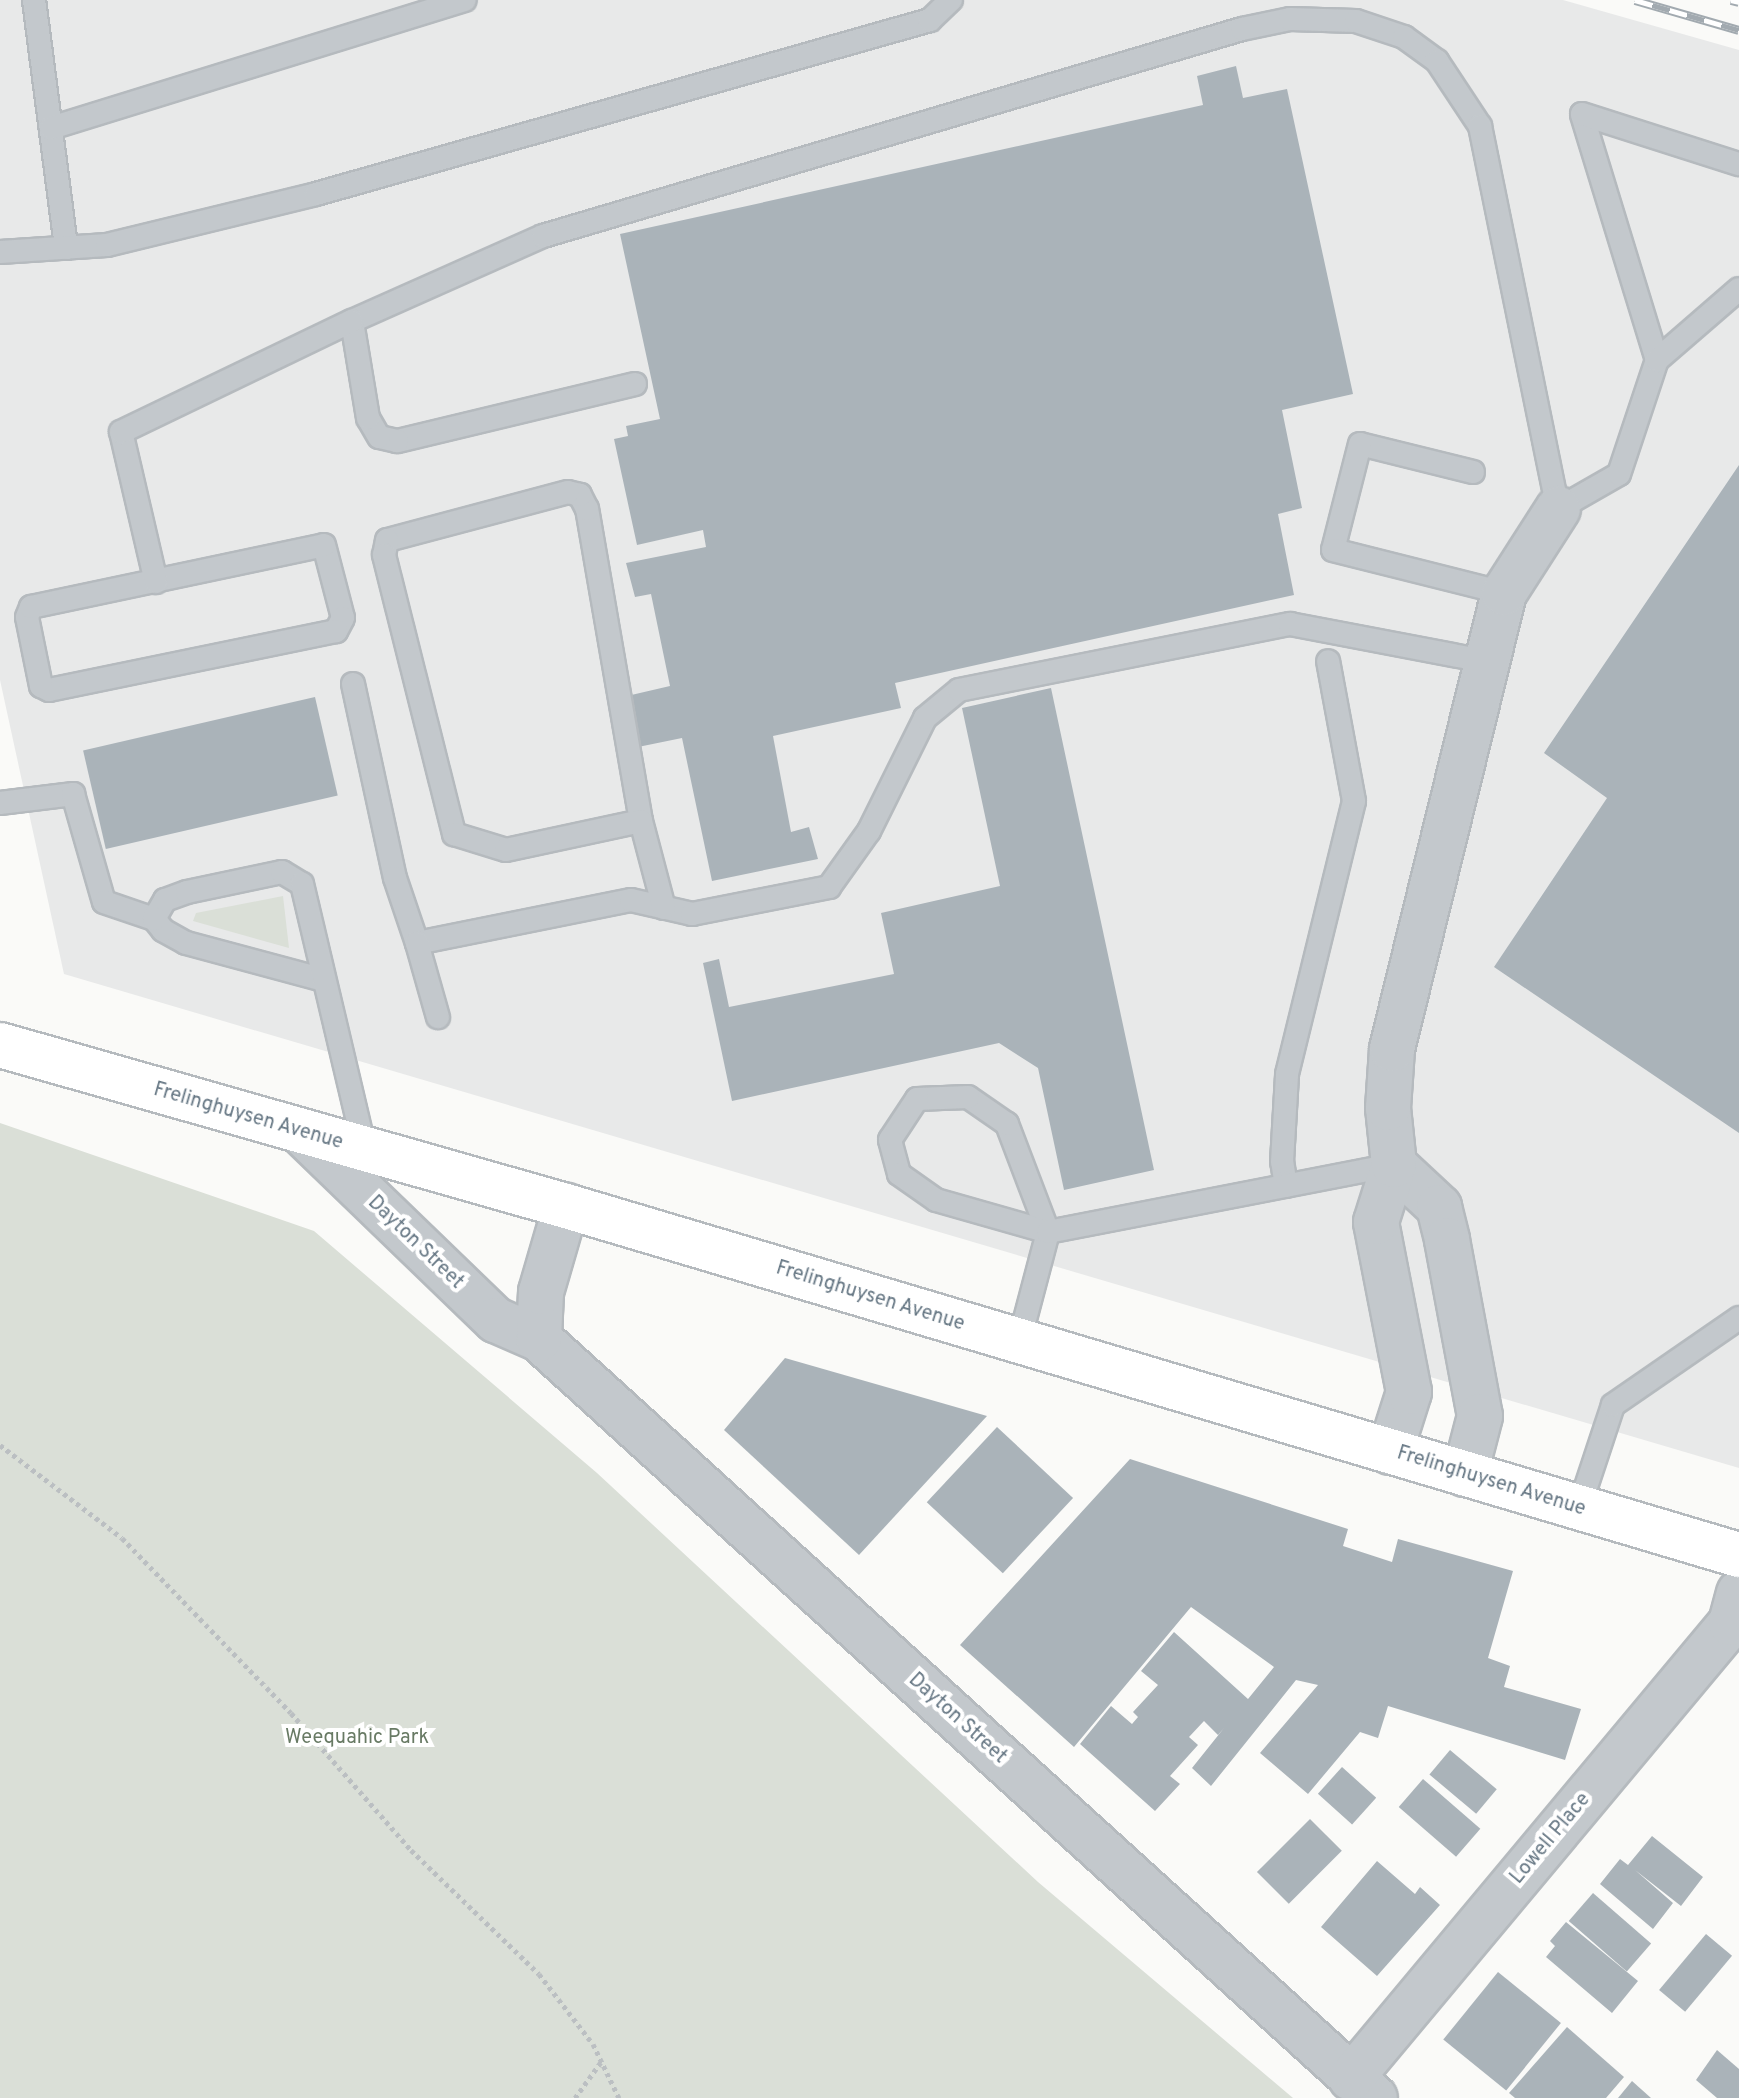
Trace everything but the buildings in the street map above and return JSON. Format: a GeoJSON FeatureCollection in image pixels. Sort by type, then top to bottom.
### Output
{"type":"FeatureCollection","features":[{"type":"Feature","properties":{"kind":"main road","name":"Frelinghuysen Avenue"},"geometry":{"type":"LineString","coordinates":[[0,1045],[566,1206],[1739,1555]]}},
{"type":"Feature","properties":{"kind":"street"},"geometry":{"type":"LineString","coordinates":[[1390,1452],[1409,1392],[1376,1222],[1394,1165],[1388,1108],[1392,1049],[1504,593],[1558,509]]}},
{"type":"Feature","properties":{"kind":"street","name":"Dayton Street"},"geometry":{"type":"LineString","coordinates":[[301,1132],[496,1320],[539,1339],[1363,2088]]}},
{"type":"Feature","properties":{"kind":"street"},"geometry":{"type":"LineString","coordinates":[[1394,1165],[1439,1207],[1447,1240],[1480,1416],[1465,1474]]}},
{"type":"Feature","properties":{"kind":"street"},"geometry":{"type":"LineString","coordinates":[[539,1339],[541,1292],[566,1206]]}},
{"type":"Feature","properties":{"kind":"street","name":"Lowell Place"},"geometry":{"type":"LineString","coordinates":[[1363,2088],[1731,1623],[1739,1593]]}},
{"type":"Feature","properties":{"kind":"lane"},"geometry":{"type":"LineString","coordinates":[[34,0],[66,248]]}},
{"type":"Feature","properties":{"kind":"lane"},"geometry":{"type":"LineString","coordinates":[[51,128],[465,0]]}},
{"type":"Feature","properties":{"kind":"lane"},"geometry":{"type":"LineString","coordinates":[[0,252],[107,245],[316,194],[930,20],[951,0]]}},
{"type":"Feature","properties":{"kind":"lane"},"geometry":{"type":"LineString","coordinates":[[156,582],[121,432],[352,321],[543,236],[1242,29],[1290,19],[1356,21],[1404,37],[1437,61],[1480,126],[1558,509],[1619,474],[1657,360],[1739,289]]}},
{"type":"Feature","properties":{"kind":"lane"},"geometry":{"type":"LineString","coordinates":[[1657,360],[1582,114],[1739,164]]}},
{"type":"Feature","properties":{"kind":"lane"},"geometry":{"type":"LineString","coordinates":[[352,321],[368,418],[379,437],[397,441],[635,384]]}},
{"type":"Feature","properties":{"kind":"lane"},"geometry":{"type":"LineString","coordinates":[[1473,472],[1360,444],[1333,550],[1504,593]]}},
{"type":"Feature","properties":{"kind":"lane"},"geometry":{"type":"LineString","coordinates":[[641,821],[506,850],[454,834],[384,555],[387,540],[568,492],[580,495],[587,509],[641,821],[664,908]]}},
{"type":"Feature","properties":{"kind":"lane"},"geometry":{"type":"LineString","coordinates":[[324,545],[341,626],[64,687],[41,686],[27,610],[156,582],[324,545]]}},
{"type":"Feature","properties":{"kind":"lane"},"geometry":{"type":"LineString","coordinates":[[417,943],[631,900],[692,914],[829,887],[869,831],[925,718],[959,690],[1290,624],[1489,662]]}},
{"type":"Feature","properties":{"kind":"lane"},"geometry":{"type":"LineString","coordinates":[[1286,1186],[1282,1162],[1287,1074],[1354,801],[1328,661]]}},
{"type":"Feature","properties":{"kind":"lane"},"geometry":{"type":"LineString","coordinates":[[353,684],[395,878],[438,1017]]}},
{"type":"Feature","properties":{"kind":"lane"},"geometry":{"type":"LineString","coordinates":[[0,803],[73,794],[104,902],[154,919],[163,930],[186,943],[324,980]]}},
{"type":"Feature","properties":{"kind":"lane"},"geometry":{"type":"LineString","coordinates":[[154,919],[165,900],[187,892],[288,873],[306,889],[324,980],[365,1151]]}},
{"type":"Feature","properties":{"kind":"lane"},"geometry":{"type":"LineString","coordinates":[[1019,1342],[1048,1232],[1007,1124],[968,1097],[917,1099],[890,1140],[899,1174],[936,1200],[1048,1232],[1394,1165]]}},
{"type":"Feature","properties":{"kind":"lane"},"geometry":{"type":"LineString","coordinates":[[1579,1508],[1613,1405],[1739,1318]]}},
{"type":"Feature","properties":{"kind":"path"},"geometry":{"type":"LineString","coordinates":[[0,1445],[133,1548],[291,1713],[411,1850],[539,1974],[601,2062],[619,2098]]}},
{"type":"Feature","properties":{"kind":"path"},"geometry":{"type":"LineString","coordinates":[[575,2098],[601,2062]]}},
{"type":"Feature","properties":{"kind":"shaded area"},"geometry":{"type":"Polygon","coordinates":[[[0,0],[1563,0],[1739,50],[1739,1468],[64,974],[0,680],[0,0]]]}},
{"type":"Feature","properties":{"kind":"green space"},"geometry":{"type":"Polygon","coordinates":[[[283,896],[289,948],[193,921],[196,913],[283,896]]]}},
{"type":"Feature","properties":{"kind":"green space","name":"Weequahic Park"},"geometry":{"type":"Polygon","coordinates":[[[0,1123],[314,1231],[597,1473],[1038,1882],[1293,2098],[0,2098],[0,1123]]]}},
{"type":"Feature","properties":{"kind":"railway"},"geometry":{"type":"LineString","coordinates":[[1635,0],[1739,30]]}},
{"type":"Feature","properties":{"kind":"railway"},"geometry":{"type":"LineString","coordinates":[[1731,0],[1739,2]]}}]}
